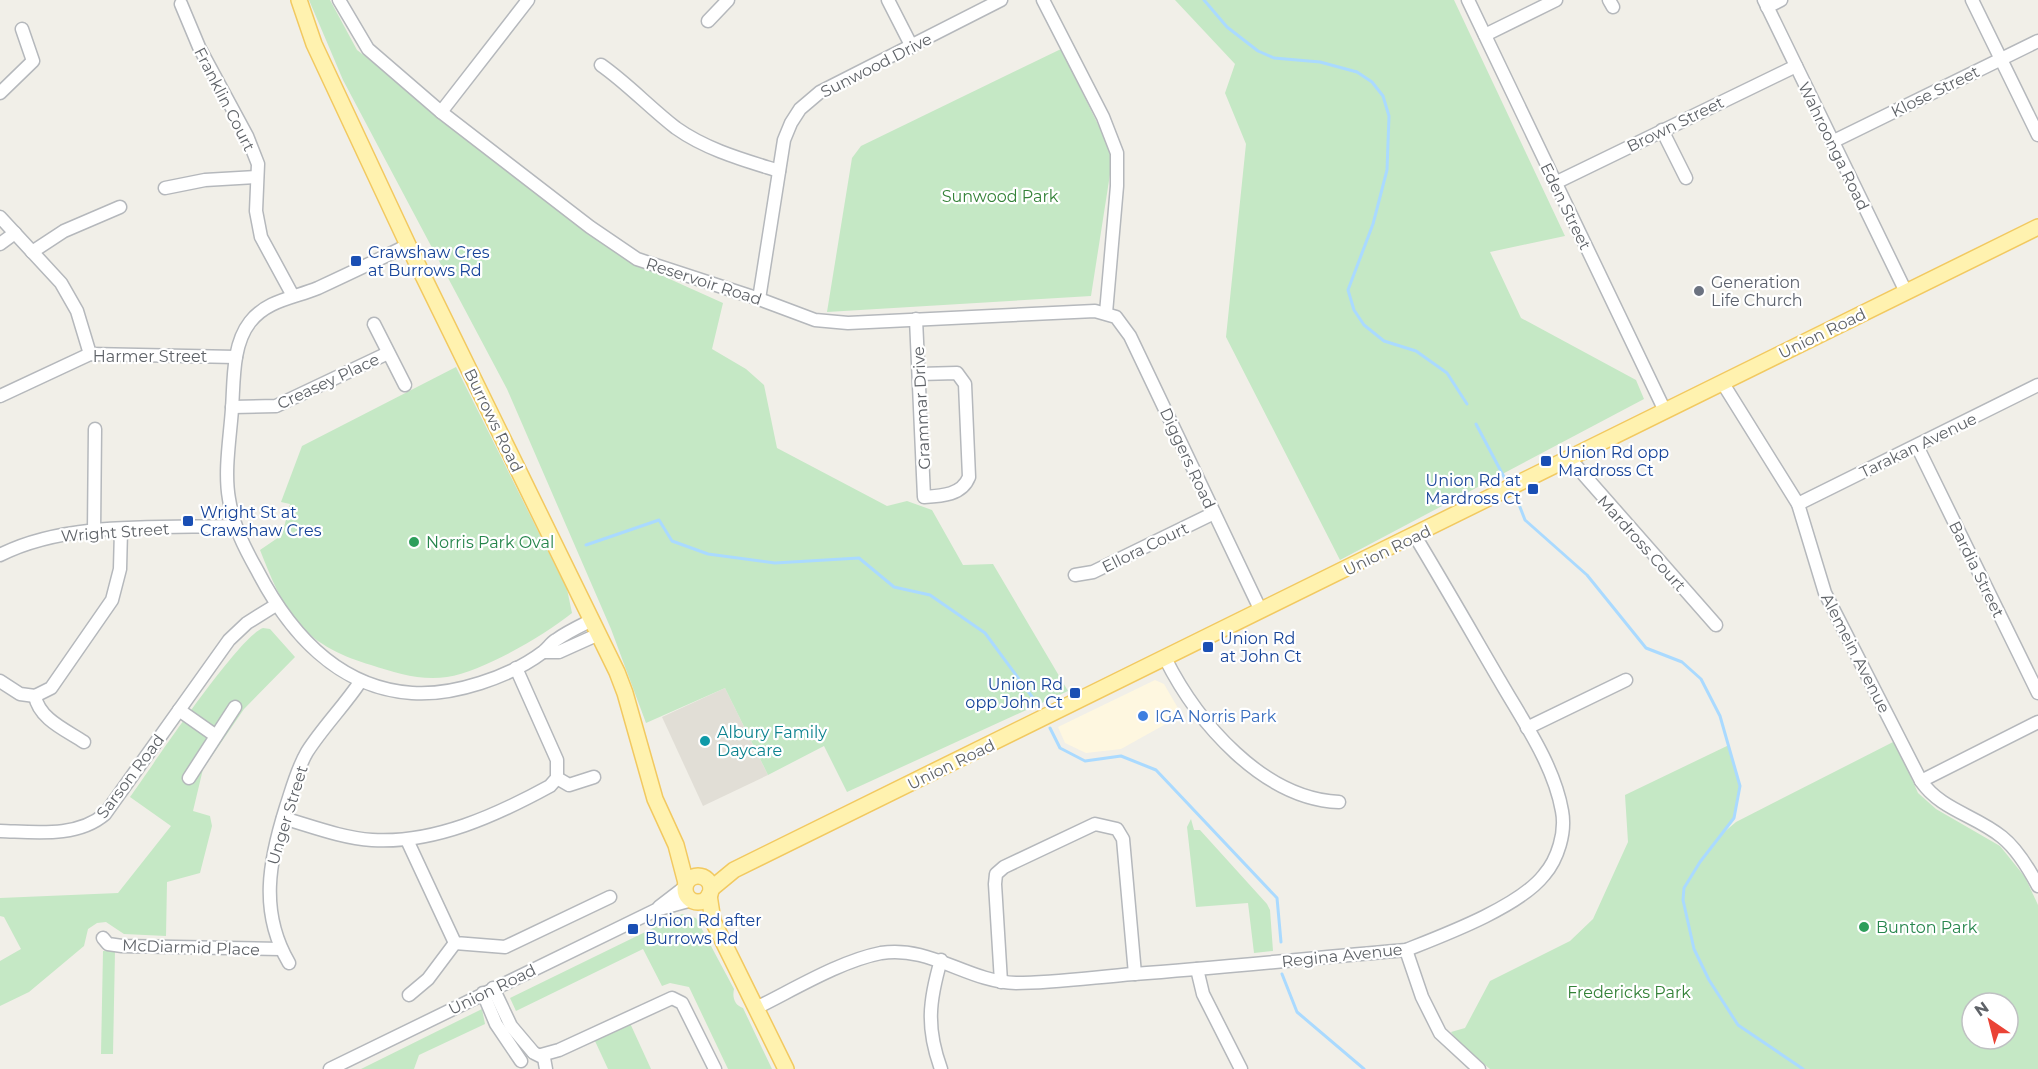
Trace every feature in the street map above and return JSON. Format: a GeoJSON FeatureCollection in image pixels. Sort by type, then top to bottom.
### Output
{"type":"FeatureCollection","features":[{"type":"Feature","properties":{"kind":"main road","name":"Burrows Road"},"geometry":{"type":"LineString","coordinates":[[299,0],[314,44],[408,245],[595,627],[625,693],[656,799],[676,845],[786,1069]]}},
{"type":"Feature","properties":{"kind":"main road","name":"Union Road"},"geometry":{"type":"LineString","coordinates":[[698,889],[727,869],[734,870],[1415,536],[2038,226]]}},
{"type":"Feature","properties":{"kind":"street","name":"Reservoir Road"},"geometry":{"type":"LineString","coordinates":[[339,0],[368,49],[441,112],[591,227],[638,259],[815,320],[848,323],[1101,312]]}},
{"type":"Feature","properties":{"kind":"street"},"geometry":{"type":"LineString","coordinates":[[708,21],[728,0]]}},
{"type":"Feature","properties":{"kind":"street"},"geometry":{"type":"LineString","coordinates":[[888,0],[912,47]]}},
{"type":"Feature","properties":{"kind":"street","name":"Sunwood Drive"},"geometry":{"type":"LineString","coordinates":[[759,299],[784,140],[800,109],[835,83],[912,47],[1001,0]]}},
{"type":"Feature","properties":{"kind":"street"},"geometry":{"type":"LineString","coordinates":[[1043,0],[1103,117],[1117,153],[1117,186],[1101,312]]}},
{"type":"Feature","properties":{"kind":"street","name":"Eden Street"},"geometry":{"type":"LineString","coordinates":[[1468,0],[1665,411]]}},
{"type":"Feature","properties":{"kind":"street"},"geometry":{"type":"LineString","coordinates":[[1485,35],[1556,0]]}},
{"type":"Feature","properties":{"kind":"street"},"geometry":{"type":"LineString","coordinates":[[1765,4],[1781,0]]}},
{"type":"Feature","properties":{"kind":"street"},"geometry":{"type":"LineString","coordinates":[[1972,0],[2038,135]]}},
{"type":"Feature","properties":{"kind":"street"},"geometry":{"type":"LineString","coordinates":[[441,112],[525,1]]}},
{"type":"Feature","properties":{"kind":"street","name":"Franklin Court"},"geometry":{"type":"LineString","coordinates":[[181,4],[199,47],[247,136],[258,164],[256,211],[261,237],[292,296]]}},
{"type":"Feature","properties":{"kind":"street","name":"Wahroonga Road"},"geometry":{"type":"LineString","coordinates":[[1765,4],[1906,292]]}},
{"type":"Feature","properties":{"kind":"street"},"geometry":{"type":"LineString","coordinates":[[0,93],[33,61],[22,29]]}},
{"type":"Feature","properties":{"kind":"street","name":"Klose Street"},"geometry":{"type":"LineString","coordinates":[[1832,141],[2038,41]]}},
{"type":"Feature","properties":{"kind":"street"},"geometry":{"type":"LineString","coordinates":[[601,65],[678,129],[720,152],[779,171]]}},
{"type":"Feature","properties":{"kind":"street","name":"Brown Street"},"geometry":{"type":"LineString","coordinates":[[1555,183],[1796,66]]}},
{"type":"Feature","properties":{"kind":"street"},"geometry":{"type":"LineString","coordinates":[[1662,130],[1686,178]]}},
{"type":"Feature","properties":{"kind":"street"},"geometry":{"type":"LineString","coordinates":[[165,188],[205,180],[257,177]]}},
{"type":"Feature","properties":{"kind":"street"},"geometry":{"type":"LineString","coordinates":[[32,252],[64,231],[120,207]]}},
{"type":"Feature","properties":{"kind":"street"},"geometry":{"type":"LineString","coordinates":[[0,217],[61,283],[77,311],[90,354]]}},
{"type":"Feature","properties":{"kind":"street"},"geometry":{"type":"LineString","coordinates":[[0,244],[15,233]]}},
{"type":"Feature","properties":{"kind":"street"},"geometry":{"type":"LineString","coordinates":[[408,245],[314,290],[270,305],[251,321],[241,339],[236,357],[228,496],[234,526],[276,605],[304,642],[360,682],[397,692],[460,690],[516,668],[544,652],[559,652],[595,627]]}},
{"type":"Feature","properties":{"kind":"street","name":"Diggers Road"},"geometry":{"type":"LineString","coordinates":[[1101,312],[1116,317],[1130,336],[1261,611]]}},
{"type":"Feature","properties":{"kind":"street","name":"Grammar Drive"},"geometry":{"type":"LineString","coordinates":[[916,320],[924,497],[945,496],[960,489],[969,477],[965,384],[957,373],[919,374]]}},
{"type":"Feature","properties":{"kind":"street","name":"Creasey Place"},"geometry":{"type":"LineString","coordinates":[[374,324],[405,385]]}},
{"type":"Feature","properties":{"kind":"street","name":"Creasey Place"},"geometry":{"type":"LineString","coordinates":[[232,406],[276,406],[388,353]]}},
{"type":"Feature","properties":{"kind":"street","name":"Harmer Street"},"geometry":{"type":"LineString","coordinates":[[0,396],[90,354],[236,357]]}},
{"type":"Feature","properties":{"kind":"street","name":"Alemein Avenue"},"geometry":{"type":"LineString","coordinates":[[1722,382],[1798,504],[1825,593],[1921,781],[1941,803],[2002,837],[2036,879]]}},
{"type":"Feature","properties":{"kind":"street","name":"Tarakan Avenue"},"geometry":{"type":"LineString","coordinates":[[1798,504],[2038,385]]}},
{"type":"Feature","properties":{"kind":"street"},"geometry":{"type":"LineString","coordinates":[[94,532],[95,429]]}},
{"type":"Feature","properties":{"kind":"street","name":"Bardia Street"},"geometry":{"type":"LineString","coordinates":[[1917,446],[2038,693]]}},
{"type":"Feature","properties":{"kind":"street","name":"Mardross Court"},"geometry":{"type":"LineString","coordinates":[[1570,459],[1716,625]]}},
{"type":"Feature","properties":{"kind":"street","name":"Ellora Court"},"geometry":{"type":"LineString","coordinates":[[1075,575],[1093,572],[1214,513]]}},
{"type":"Feature","properties":{"kind":"street","name":"Wright Street"},"geometry":{"type":"LineString","coordinates":[[0,555],[34,540],[94,532],[234,526]]}},
{"type":"Feature","properties":{"kind":"street"},"geometry":{"type":"LineString","coordinates":[[0,681],[20,694],[35,696],[51,688],[112,600],[120,569],[121,530]]}},
{"type":"Feature","properties":{"kind":"street","name":"Regina Avenue"},"geometry":{"type":"LineString","coordinates":[[756,1008],[840,967],[881,953],[914,953],[941,960],[1001,982],[1197,969],[1406,950],[1437,938],[1520,897],[1545,875],[1559,849],[1563,814],[1557,788],[1527,728],[1415,536]]}},
{"type":"Feature","properties":{"kind":"street","name":"Sarson Road"},"geometry":{"type":"LineString","coordinates":[[0,831],[51,832],[82,828],[94,823],[105,814],[229,640],[247,623],[276,605]]}},
{"type":"Feature","properties":{"kind":"street"},"geometry":{"type":"LineString","coordinates":[[1165,658],[1197,713],[1218,738],[1245,760],[1293,792],[1320,801],[1339,802]]}},
{"type":"Feature","properties":{"kind":"street"},"geometry":{"type":"LineString","coordinates":[[283,818],[371,840],[407,840],[490,816],[550,786],[557,778],[557,760],[516,668]]}},
{"type":"Feature","properties":{"kind":"street"},"geometry":{"type":"LineString","coordinates":[[1527,728],[1626,680]]}},
{"type":"Feature","properties":{"kind":"street","name":"Unger Street"},"geometry":{"type":"LineString","coordinates":[[289,963],[281,949],[268,898],[272,856],[297,773],[306,753],[360,682]]}},
{"type":"Feature","properties":{"kind":"street"},"geometry":{"type":"LineString","coordinates":[[35,696],[42,712],[84,742]]}},
{"type":"Feature","properties":{"kind":"street"},"geometry":{"type":"LineString","coordinates":[[189,778],[235,707]]}},
{"type":"Feature","properties":{"kind":"street"},"geometry":{"type":"LineString","coordinates":[[179,710],[216,736]]}},
{"type":"Feature","properties":{"kind":"street"},"geometry":{"type":"LineString","coordinates":[[1921,781],[2038,722]]}},
{"type":"Feature","properties":{"kind":"street"},"geometry":{"type":"LineString","coordinates":[[557,778],[569,785],[594,777]]}},
{"type":"Feature","properties":{"kind":"street"},"geometry":{"type":"LineString","coordinates":[[1001,982],[996,874],[1004,867],[1095,824],[1117,829],[1123,839],[1135,974]]}},
{"type":"Feature","properties":{"kind":"street"},"geometry":{"type":"LineString","coordinates":[[407,840],[455,943]]}},
{"type":"Feature","properties":{"kind":"street","name":"Union Road"},"geometry":{"type":"LineString","coordinates":[[330,1069],[698,889]]}},
{"type":"Feature","properties":{"kind":"street"},"geometry":{"type":"LineString","coordinates":[[455,943],[505,947],[610,897]]}},
{"type":"Feature","properties":{"kind":"street","name":"McDiarmid Place"},"geometry":{"type":"LineString","coordinates":[[102,938],[108,944],[122,946],[281,949]]}},
{"type":"Feature","properties":{"kind":"street"},"geometry":{"type":"LineString","coordinates":[[409,995],[428,979],[455,943]]}},
{"type":"Feature","properties":{"kind":"street"},"geometry":{"type":"LineString","coordinates":[[1406,950],[1422,997],[1440,1033],[1479,1069]]}},
{"type":"Feature","properties":{"kind":"street"},"geometry":{"type":"LineString","coordinates":[[941,960],[929,1015],[932,1044],[941,1069]]}},
{"type":"Feature","properties":{"kind":"street"},"geometry":{"type":"LineString","coordinates":[[1197,969],[1203,994],[1240,1069]]}},
{"type":"Feature","properties":{"kind":"street"},"geometry":{"type":"LineString","coordinates":[[488,990],[511,1026],[541,1060]]}},
{"type":"Feature","properties":{"kind":"street"},"geometry":{"type":"LineString","coordinates":[[488,990],[496,1024],[520,1067]]}},
{"type":"Feature","properties":{"kind":"street"},"geometry":{"type":"LineString","coordinates":[[520,1067],[525,1055],[541,1060],[672,998],[682,1003],[715,1069]]}},
{"type":"Feature","properties":{"kind":"shaded area"},"geometry":{"type":"Polygon","coordinates":[[[1155,680],[1164,684],[1182,715],[1121,749],[1086,753],[1065,743],[1058,727],[1155,680]]]}},
{"type":"Feature","properties":{"kind":"shaded area"},"geometry":{"type":"Polygon","coordinates":[[[725,688],[768,775],[703,806],[662,717],[725,688]]]}},
{"type":"Feature","properties":{"kind":"green space"},"geometry":{"type":"Polygon","coordinates":[[[309,0],[330,0],[357,50],[634,263],[723,303],[712,349],[746,369],[764,385],[777,448],[887,506],[907,501],[932,510],[963,565],[993,564],[1068,691],[847,792],[824,746],[768,775],[725,688],[646,723],[611,629],[507,389],[343,80],[309,0]]]}},
{"type":"Feature","properties":{"kind":"green space"},"geometry":{"type":"Polygon","coordinates":[[[1175,0],[1454,0],[1565,236],[1490,252],[1521,318],[1636,380],[1644,399],[1340,560],[1226,337],[1246,144],[1225,93],[1235,64],[1175,0]]]}},
{"type":"Feature","properties":{"kind":"green space","name":"Sunwood Park"},"geometry":{"type":"Polygon","coordinates":[[[1061,49],[1113,155],[1091,296],[827,312],[852,158],[861,146],[1061,49]]]}},
{"type":"Feature","properties":{"kind":"green space"},"geometry":{"type":"Polygon","coordinates":[[[456,367],[567,589],[572,613],[529,642],[478,668],[447,677],[409,676],[351,658],[332,649],[305,631],[276,588],[260,550],[282,535],[290,504],[281,502],[302,446],[456,367]]]}},
{"type":"Feature","properties":{"kind":"green space"},"geometry":{"type":"Polygon","coordinates":[[[263,628],[270,629],[295,657],[244,709],[203,769],[193,811],[210,816],[212,826],[200,873],[167,882],[166,936],[124,934],[106,922],[97,923],[88,929],[84,946],[29,992],[0,1006],[0,961],[21,949],[4,917],[0,916],[0,898],[118,893],[171,826],[130,797],[215,678],[251,637],[263,628]]]}},
{"type":"Feature","properties":{"kind":"green space","name":"Bunton Park"},"geometry":{"type":"Polygon","coordinates":[[[1895,741],[1918,793],[1936,809],[2000,846],[2025,877],[2038,905],[2038,1069],[1490,1069],[1460,1044],[1451,1032],[1465,1028],[1490,981],[1570,941],[1593,919],[1628,842],[1625,795],[1729,745],[1740,786],[1734,818],[1723,833],[1736,822],[1895,741]]]}},
{"type":"Feature","properties":{"kind":"green space"},"geometry":{"type":"Polygon","coordinates":[[[1191,819],[1194,830],[1200,830],[1267,904],[1270,910],[1273,951],[1254,953],[1248,903],[1196,907],[1187,827],[1191,819]]]}},
{"type":"Feature","properties":{"kind":"green space"},"geometry":{"type":"Polygon","coordinates":[[[682,914],[696,918],[734,989],[735,1001],[743,1008],[772,1069],[728,1069],[689,987],[670,983],[662,986],[643,949],[516,1011],[510,998],[682,914]]]}},
{"type":"Feature","properties":{"kind":"green space"},"geometry":{"type":"Polygon","coordinates":[[[103,951],[115,951],[113,1054],[101,1054],[103,951]]]}},
{"type":"Feature","properties":{"kind":"green space"},"geometry":{"type":"Polygon","coordinates":[[[482,1009],[485,1024],[419,1055],[414,1069],[361,1069],[482,1009]]]}},
{"type":"Feature","properties":{"kind":"green space"},"geometry":{"type":"Polygon","coordinates":[[[629,1021],[651,1069],[608,1069],[595,1041],[629,1021]]]}},
{"type":"Feature","properties":{"kind":"waterway"},"geometry":{"type":"LineString","coordinates":[[1204,0],[1227,27],[1258,51],[1274,58],[1320,62],[1357,72],[1372,82],[1383,96],[1389,116],[1387,170],[1373,224],[1348,290],[1354,310],[1364,325],[1384,341],[1416,351],[1447,373],[1467,404]]}},
{"type":"Feature","properties":{"kind":"waterway"},"geometry":{"type":"LineString","coordinates":[[1476,424],[1504,477]]}},
{"type":"Feature","properties":{"kind":"waterway"},"geometry":{"type":"LineString","coordinates":[[1518,502],[1525,520],[1587,575],[1646,648],[1682,662],[1701,679],[1720,716],[1740,786],[1734,818],[1700,862],[1684,888],[1683,900],[1694,949],[1709,980],[1738,1025],[1803,1069]]}},
{"type":"Feature","properties":{"kind":"waterway"},"geometry":{"type":"LineString","coordinates":[[586,545],[659,520],[672,541],[708,554],[775,563],[859,558],[894,587],[930,595],[985,633],[1041,709]]}},
{"type":"Feature","properties":{"kind":"waterway"},"geometry":{"type":"LineString","coordinates":[[1050,728],[1060,748],[1085,761],[1121,756],[1156,770],[1277,898],[1281,942]]}},
{"type":"Feature","properties":{"kind":"waterway"},"geometry":{"type":"LineString","coordinates":[[1282,974],[1297,1012],[1364,1069]]}},
{"type":"Feature","properties":{"kind":"place","name":"Crawshaw Cres at Burrows Rd"},"geometry":{"type":"Point","coordinates":[356,261]}},
{"type":"Feature","properties":{"kind":"place","name":"Generation Life Church"},"geometry":{"type":"Point","coordinates":[1699,291]}},
{"type":"Feature","properties":{"kind":"place","name":"Union Rd opp Mardross Ct"},"geometry":{"type":"Point","coordinates":[1546,461]}},
{"type":"Feature","properties":{"kind":"place","name":"Union Rd at Mardross Ct"},"geometry":{"type":"Point","coordinates":[1533,489]}},
{"type":"Feature","properties":{"kind":"place","name":"Wright St at Crawshaw Cres"},"geometry":{"type":"Point","coordinates":[188,521]}},
{"type":"Feature","properties":{"kind":"place","name":"Norris Park Oval"},"geometry":{"type":"Point","coordinates":[414,542]}},
{"type":"Feature","properties":{"kind":"place","name":"Union Rd at John Ct"},"geometry":{"type":"Point","coordinates":[1208,647]}},
{"type":"Feature","properties":{"kind":"place","name":"Union Rd opp John Ct"},"geometry":{"type":"Point","coordinates":[1075,693]}},
{"type":"Feature","properties":{"kind":"place","name":"IGA Norris Park"},"geometry":{"type":"Point","coordinates":[1143,716]}},
{"type":"Feature","properties":{"kind":"place","name":"Albury Family Daycare"},"geometry":{"type":"Point","coordinates":[705,741]}},
{"type":"Feature","properties":{"kind":"place","name":"Bunton Park"},"geometry":{"type":"Point","coordinates":[1864,927]}},
{"type":"Feature","properties":{"kind":"place","name":"Union Rd after Burrows Rd"},"geometry":{"type":"Point","coordinates":[633,929]}},
{"type":"Feature","properties":{"kind":"park label","name":"Fredericks Park"},"geometry":{"type":"Point","coordinates":[1629,992]}}]}
